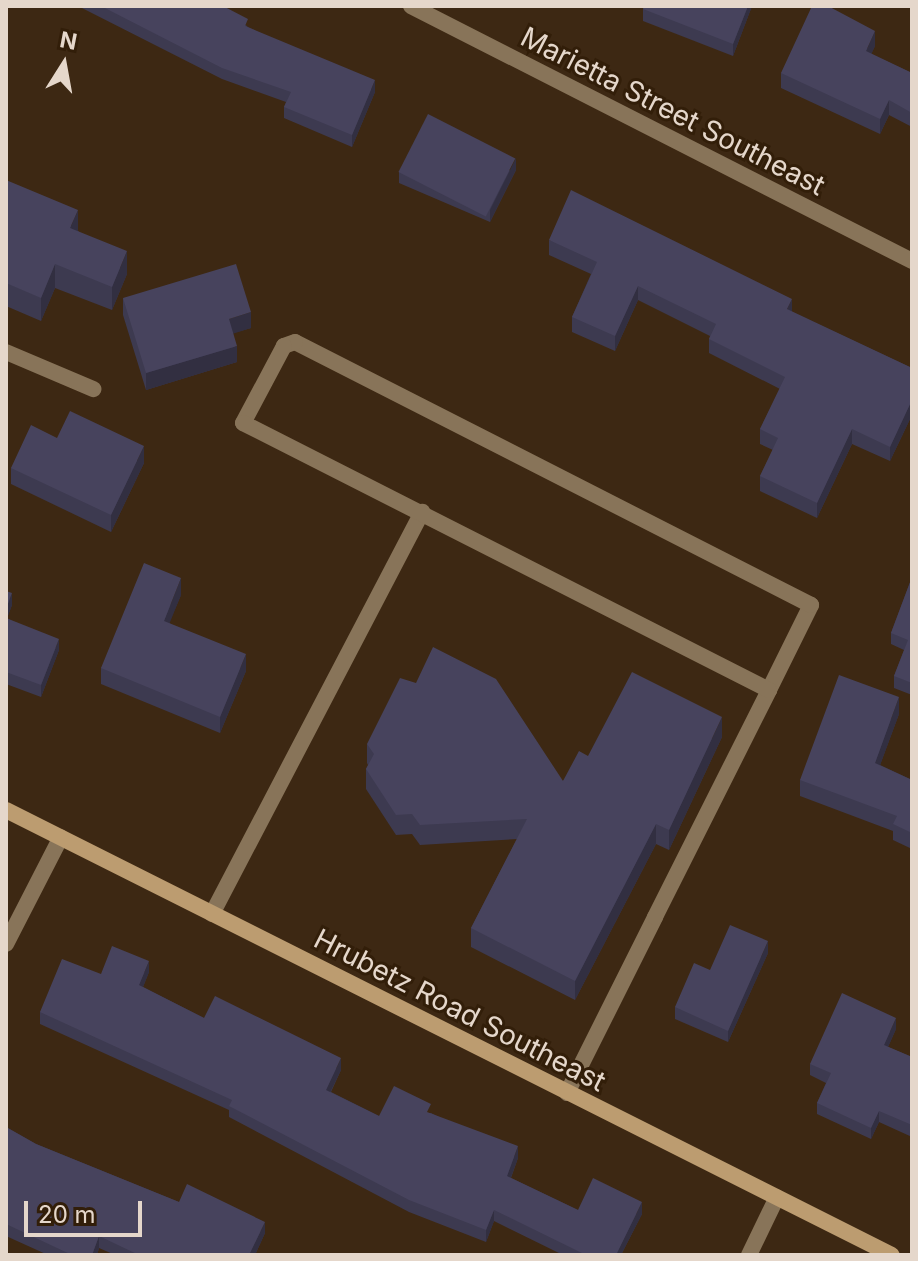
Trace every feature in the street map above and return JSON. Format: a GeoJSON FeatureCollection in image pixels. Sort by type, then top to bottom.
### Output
{"type":"FeatureCollection","features":[{"type":"Feature","properties":{"kind":"street","name":"Marietta Street Southeast"},"geometry":{"type":"LineString","coordinates":[[411,6],[912,261]]}},
{"type":"Feature","properties":{"kind":"street"},"geometry":{"type":"LineString","coordinates":[[567,1093],[769,690],[811,605],[295,342],[284,346],[243,423],[769,690]]}},
{"type":"Feature","properties":{"kind":"street"},"geometry":{"type":"LineString","coordinates":[[6,352],[93,389]]}},
{"type":"Feature","properties":{"kind":"street"},"geometry":{"type":"LineString","coordinates":[[212,914],[422,512]]}},
{"type":"Feature","properties":{"kind":"street","name":"Hrubetz Road Southeast"},"geometry":{"type":"LineString","coordinates":[[6,810],[892,1255]]}},
{"type":"Feature","properties":{"kind":"street"},"geometry":{"type":"LineString","coordinates":[[6,944],[61,837]]}},
{"type":"Feature","properties":{"kind":"street"},"geometry":{"type":"LineString","coordinates":[[749,1255],[777,1197]]}},
{"type":"Feature","properties":{"kind":"building"},"geometry":{"type":"Polygon","coordinates":[[[101,6],[223,6],[248,19],[245,26],[375,80],[352,135],[284,107],[291,92],[222,68],[101,6]]]}},
{"type":"Feature","properties":{"kind":"building"},"geometry":{"type":"Polygon","coordinates":[[[644,6],[748,6],[733,44],[643,9],[644,6]]]}},
{"type":"Feature","properties":{"kind":"building"},"geometry":{"type":"Polygon","coordinates":[[[812,6],[828,6],[875,31],[866,51],[912,73],[912,113],[889,100],[880,119],[781,73],[812,6]]]}},
{"type":"Feature","properties":{"kind":"building"},"geometry":{"type":"Polygon","coordinates":[[[428,114],[515,158],[486,216],[398,172],[428,114]]]}},
{"type":"Feature","properties":{"kind":"building"},"geometry":{"type":"Polygon","coordinates":[[[6,180],[78,210],[70,228],[127,251],[112,287],[55,264],[41,298],[6,283],[6,180]]]}},
{"type":"Feature","properties":{"kind":"building"},"geometry":{"type":"Polygon","coordinates":[[[571,190],[792,299],[787,309],[912,368],[912,402],[890,447],[852,429],[817,503],[760,476],[778,438],[760,429],[785,377],[709,339],[716,324],[638,286],[615,336],[572,317],[597,262],[549,240],[571,190]]]}},
{"type":"Feature","properties":{"kind":"building"},"geometry":{"type":"Polygon","coordinates":[[[236,264],[251,312],[229,319],[237,346],[146,373],[123,298],[236,264]]]}},
{"type":"Feature","properties":{"kind":"building"},"geometry":{"type":"Polygon","coordinates":[[[70,411],[144,446],[111,515],[11,468],[31,425],[57,438],[70,411]]]}},
{"type":"Feature","properties":{"kind":"building"},"geometry":{"type":"Polygon","coordinates":[[[144,563],[181,578],[164,621],[246,654],[220,717],[101,668],[144,563]]]}},
{"type":"Feature","properties":{"kind":"building"},"geometry":{"type":"Polygon","coordinates":[[[912,577],[912,683],[894,676],[908,640],[891,633],[912,577]]]}},
{"type":"Feature","properties":{"kind":"building"},"geometry":{"type":"Polygon","coordinates":[[[6,591],[12,593],[6,609],[6,591]]]}},
{"type":"Feature","properties":{"kind":"building"},"geometry":{"type":"Polygon","coordinates":[[[6,618],[59,639],[41,685],[6,672],[6,618]]]}},
{"type":"Feature","properties":{"kind":"building"},"geometry":{"type":"Polygon","coordinates":[[[433,647],[496,679],[563,781],[579,751],[588,756],[632,672],[722,717],[669,830],[656,824],[575,981],[471,928],[527,819],[420,825],[412,814],[396,815],[366,769],[374,754],[367,744],[400,678],[416,683],[433,647]]]}},
{"type":"Feature","properties":{"kind":"building"},"geometry":{"type":"Polygon","coordinates":[[[839,675],[899,697],[875,763],[912,780],[912,833],[893,824],[897,816],[800,780],[839,675]]]}},
{"type":"Feature","properties":{"kind":"building"},"geometry":{"type":"Polygon","coordinates":[[[730,925],[768,941],[728,1031],[675,1007],[694,963],[710,970],[730,925]]]}},
{"type":"Feature","properties":{"kind":"building"},"geometry":{"type":"Polygon","coordinates":[[[112,946],[149,961],[139,985],[204,1018],[215,996],[341,1058],[326,1090],[379,1116],[394,1086],[431,1104],[427,1112],[518,1146],[507,1176],[578,1210],[593,1178],[642,1202],[616,1255],[586,1255],[494,1210],[486,1230],[409,1200],[229,1106],[232,1100],[40,1012],[62,959],[101,974],[112,946]]]}},
{"type":"Feature","properties":{"kind":"building"},"geometry":{"type":"Polygon","coordinates":[[[842,993],[896,1018],[884,1045],[912,1057],[912,1125],[879,1111],[871,1128],[817,1103],[831,1073],[810,1064],[842,993]]]}},
{"type":"Feature","properties":{"kind":"building"},"geometry":{"type":"Polygon","coordinates":[[[6,1127],[36,1144],[179,1202],[187,1184],[265,1222],[249,1255],[139,1255],[99,1236],[92,1255],[72,1255],[6,1224],[6,1127]]]}}]}
